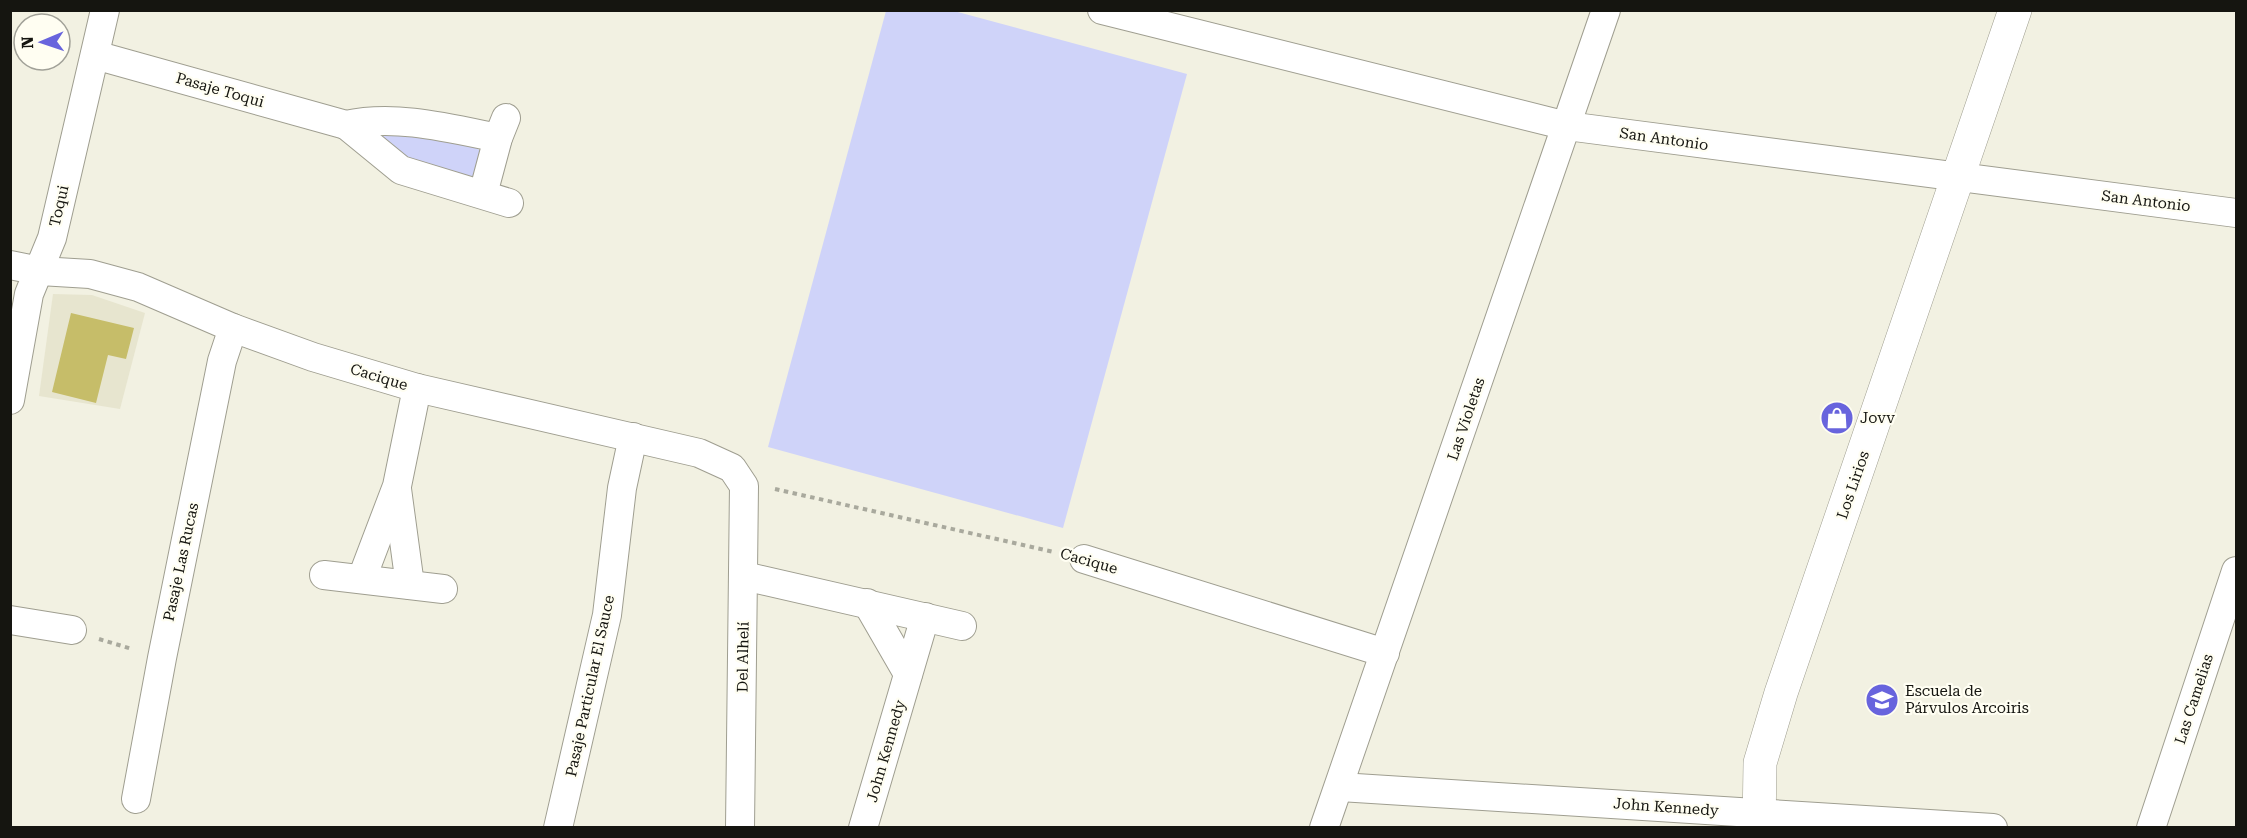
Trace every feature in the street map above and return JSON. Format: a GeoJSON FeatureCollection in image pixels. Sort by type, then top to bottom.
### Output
{"type":"FeatureCollection","features":[{"type":"Feature","properties":{"kind":"main road","name":"Los Lirios"},"geometry":{"type":"LineString","coordinates":[[1759,820],[1760,763],[1781,693],[2015,10]]}},
{"type":"Feature","properties":{"kind":"street","name":"Toqui"},"geometry":{"type":"LineString","coordinates":[[10,400],[29,294],[52,238],[105,10]]}},
{"type":"Feature","properties":{"kind":"street","name":"San Antonio"},"geometry":{"type":"LineString","coordinates":[[1102,10],[1145,16],[1467,104],[1567,126],[2236,213]]}},
{"type":"Feature","properties":{"kind":"street","name":"Las Violetas"},"geometry":{"type":"LineString","coordinates":[[1324,828],[1606,10]]}},
{"type":"Feature","properties":{"kind":"street","name":"Pasaje Toqui"},"geometry":{"type":"LineString","coordinates":[[95,55],[346,125],[401,170],[496,199],[502,128],[365,120],[346,125]]}},
{"type":"Feature","properties":{"kind":"street","name":"Cacique"},"geometry":{"type":"LineString","coordinates":[[10,265],[40,271],[90,274],[138,287],[233,328],[314,357],[417,388],[699,453],[732,468],[744,486]]}},
{"type":"Feature","properties":{"kind":"street","name":"Pasaje Las Rucas"},"geometry":{"type":"LineString","coordinates":[[136,799],[222,361],[233,328]]}},
{"type":"Feature","properties":{"kind":"street"},"geometry":{"type":"LineString","coordinates":[[362,578],[397,486],[417,388]]}},
{"type":"Feature","properties":{"kind":"street","name":"Pasaje Particular El Sauce"},"geometry":{"type":"LineString","coordinates":[[558,828],[607,615],[622,488],[633,437]]}},
{"type":"Feature","properties":{"kind":"street"},"geometry":{"type":"LineString","coordinates":[[397,486],[411,585]]}},
{"type":"Feature","properties":{"kind":"street","name":"Del Alhelí"},"geometry":{"type":"LineString","coordinates":[[740,828],[744,486]]}},
{"type":"Feature","properties":{"kind":"street","name":"Cacique"},"geometry":{"type":"LineString","coordinates":[[1084,558],[1385,653]]}},
{"type":"Feature","properties":{"kind":"street","name":"Las Camelias"},"geometry":{"type":"LineString","coordinates":[[2151,828],[2236,571]]}},
{"type":"Feature","properties":{"kind":"street"},"geometry":{"type":"LineString","coordinates":[[324,575],[443,589]]}},
{"type":"Feature","properties":{"kind":"street"},"geometry":{"type":"LineString","coordinates":[[744,576],[962,626]]}},
{"type":"Feature","properties":{"kind":"street"},"geometry":{"type":"LineString","coordinates":[[867,603],[908,674]]}},
{"type":"Feature","properties":{"kind":"street","name":"John Kennedy"},"geometry":{"type":"LineString","coordinates":[[863,828],[925,617]]}},
{"type":"Feature","properties":{"kind":"street"},"geometry":{"type":"LineString","coordinates":[[10,620],[72,630]]}},
{"type":"Feature","properties":{"kind":"street","name":"John Kennedy"},"geometry":{"type":"LineString","coordinates":[[1340,787],[1759,820],[1993,828]]}},
{"type":"Feature","properties":{"kind":"path","name":"Cacique"},"geometry":{"type":"LineString","coordinates":[[787,490],[1084,558]]}},
{"type":"Feature","properties":{"kind":"path"},"geometry":{"type":"LineString","coordinates":[[72,630],[162,658]]}},
{"type":"Feature","properties":{"kind":"shaded area"},"geometry":{"type":"Polygon","coordinates":[[[886,11],[954,11],[1187,74],[1063,528],[768,447],[886,11]]]}},
{"type":"Feature","properties":{"kind":"shaded area"},"geometry":{"type":"Polygon","coordinates":[[[384,133],[466,142],[481,151],[472,178],[409,163],[382,138],[384,133]]]}},
{"type":"Feature","properties":{"kind":"shaded area"},"geometry":{"type":"Polygon","coordinates":[[[53,294],[92,295],[145,313],[120,409],[39,396],[53,294]]]}},
{"type":"Feature","properties":{"kind":"building"},"geometry":{"type":"Polygon","coordinates":[[[71,313],[134,328],[126,359],[108,355],[96,403],[52,392],[71,313]]]}},
{"type":"Feature","properties":{"kind":"place","name":"Jovv"},"geometry":{"type":"Point","coordinates":[1837,418]}},
{"type":"Feature","properties":{"kind":"place","name":"Escuela de Párvulos Arcoiris"},"geometry":{"type":"Point","coordinates":[1882,700]}}]}
